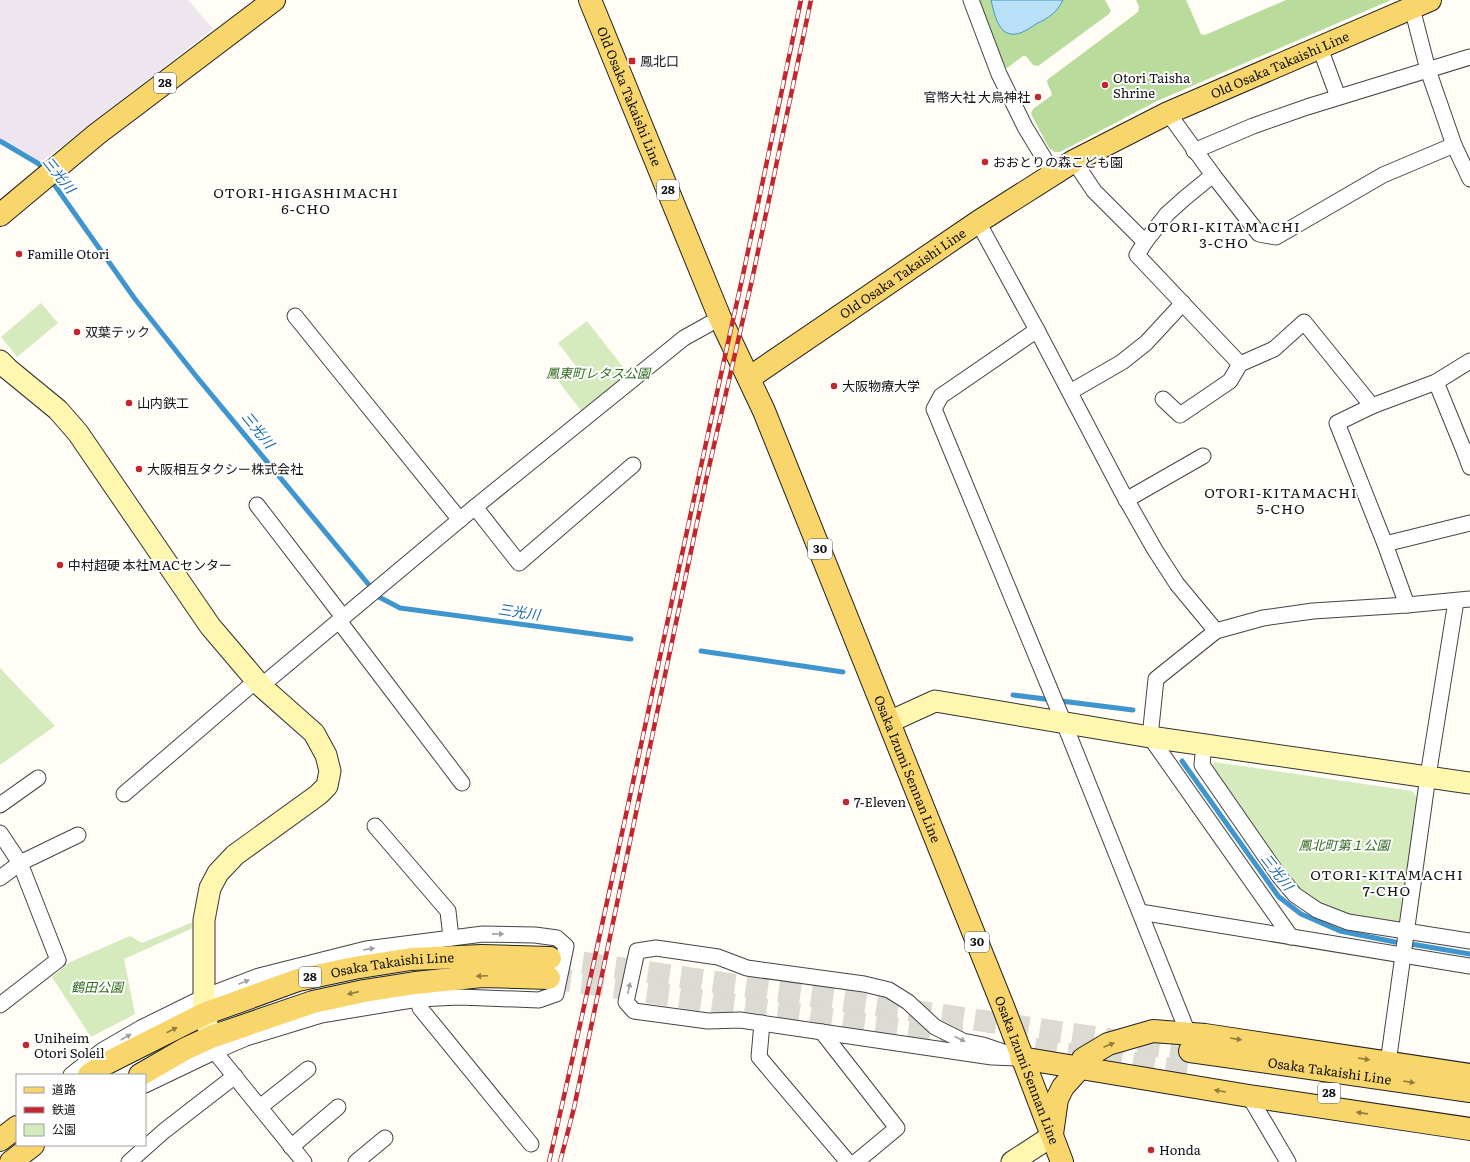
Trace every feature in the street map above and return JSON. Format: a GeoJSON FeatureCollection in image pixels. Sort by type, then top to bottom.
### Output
{"type":"FeatureCollection","features":[{"type":"Feature","properties":{"kind":"main road","name":"28"},"geometry":{"type":"LineString","coordinates":[[0,215],[39,184],[97,134],[274,0]]}},
{"type":"Feature","properties":{"kind":"main road","name":"Old Osaka Takaishi Line"},"geometry":{"type":"LineString","coordinates":[[590,0],[720,318],[749,378],[978,222],[1074,161],[1168,114],[1421,4]]}},
{"type":"Feature","properties":{"kind":"main road","name":"Osaka Izumi Sennan Line"},"geometry":{"type":"LineString","coordinates":[[749,378],[764,411],[998,994],[1021,1058],[1062,1162]]}},
{"type":"Feature","properties":{"kind":"main road","name":"Osaka Takaishi Line"},"geometry":{"type":"LineString","coordinates":[[90,1074],[103,1065],[204,1006],[298,980],[354,968],[411,959],[482,956],[550,968],[415,983],[364,991],[313,1002],[213,1044],[185,1048],[142,1074]]}},
{"type":"Feature","properties":{"kind":"main road"},"geometry":{"type":"LineString","coordinates":[[1052,1136],[1057,1099],[1067,1083],[1080,1068],[1082,1059],[1108,1044],[1153,1031],[1188,1052],[1205,1034],[1470,1075]]}},
{"type":"Feature","properties":{"kind":"main road","name":"Osaka Takaishi Line"},"geometry":{"type":"LineString","coordinates":[[1188,1052],[1470,1091]]}},
{"type":"Feature","properties":{"kind":"main road","name":"Osaka Takaishi Line"},"geometry":{"type":"LineString","coordinates":[[1188,1052],[1470,1115]]}},
{"type":"Feature","properties":{"kind":"main road"},"geometry":{"type":"LineString","coordinates":[[1021,1058],[1249,1096],[1470,1129]]}},
{"type":"Feature","properties":{"kind":"main road"},"geometry":{"type":"LineString","coordinates":[[12,1161],[32,1146]]}},
{"type":"Feature","properties":{"kind":"street"},"geometry":{"type":"LineString","coordinates":[[971,0],[999,74],[1025,127],[1052,174]]}},
{"type":"Feature","properties":{"kind":"street"},"geometry":{"type":"LineString","coordinates":[[1421,4],[1428,70],[1454,145],[1470,179]]}},
{"type":"Feature","properties":{"kind":"street"},"geometry":{"type":"LineString","coordinates":[[1320,48],[1338,98]]}},
{"type":"Feature","properties":{"kind":"street"},"geometry":{"type":"LineString","coordinates":[[1194,151],[1260,124],[1307,107],[1470,57]]}},
{"type":"Feature","properties":{"kind":"street"},"geometry":{"type":"LineString","coordinates":[[1168,114],[1212,175],[1259,234],[1276,238],[1383,175],[1454,145]]}},
{"type":"Feature","properties":{"kind":"street"},"geometry":{"type":"LineString","coordinates":[[1074,161],[1094,191],[1146,242]]}},
{"type":"Feature","properties":{"kind":"street"},"geometry":{"type":"LineString","coordinates":[[1212,175],[1167,214],[1137,254],[1240,364]]}},
{"type":"Feature","properties":{"kind":"street"},"geometry":{"type":"LineString","coordinates":[[978,222],[1038,330],[1126,500],[1177,584],[1216,631]]}},
{"type":"Feature","properties":{"kind":"street"},"geometry":{"type":"LineString","coordinates":[[1070,392],[1122,362],[1146,343],[1183,303]]}},
{"type":"Feature","properties":{"kind":"street"},"geometry":{"type":"LineString","coordinates":[[295,316],[460,520]]}},
{"type":"Feature","properties":{"kind":"street"},"geometry":{"type":"LineString","coordinates":[[124,794],[259,683],[341,619],[475,507],[684,338],[720,318]]}},
{"type":"Feature","properties":{"kind":"street"},"geometry":{"type":"LineString","coordinates":[[1163,399],[1180,415],[1230,381],[1240,364],[1274,349],[1304,322],[1372,406]]}},
{"type":"Feature","properties":{"kind":"street"},"geometry":{"type":"LineString","coordinates":[[1038,330],[941,396],[934,409],[1062,717],[1140,912],[1188,1052]]}},
{"type":"Feature","properties":{"kind":"street"},"geometry":{"type":"LineString","coordinates":[[0,361],[58,410],[78,433],[210,626],[259,683],[314,733],[326,755],[330,771],[327,786],[318,795],[234,855],[218,873],[210,888],[204,920],[204,1006],[213,1044],[219,1057],[304,1162]]}},
{"type":"Feature","properties":{"kind":"street"},"geometry":{"type":"LineString","coordinates":[[1407,605],[1385,544],[1337,423],[1372,406],[1436,382],[1470,361]]}},
{"type":"Feature","properties":{"kind":"street"},"geometry":{"type":"LineString","coordinates":[[1436,382],[1468,457]]}},
{"type":"Feature","properties":{"kind":"street"},"geometry":{"type":"LineString","coordinates":[[1126,500],[1203,456]]}},
{"type":"Feature","properties":{"kind":"street"},"geometry":{"type":"LineString","coordinates":[[475,507],[519,562],[633,465]]}},
{"type":"Feature","properties":{"kind":"street"},"geometry":{"type":"LineString","coordinates":[[257,505],[462,783]]}},
{"type":"Feature","properties":{"kind":"street"},"geometry":{"type":"LineString","coordinates":[[1385,544],[1470,522]]}},
{"type":"Feature","properties":{"kind":"street"},"geometry":{"type":"LineString","coordinates":[[1291,937],[1150,737],[1156,679],[1216,631],[1270,617],[1312,611],[1463,600],[1428,776],[1388,1063]]}},
{"type":"Feature","properties":{"kind":"street"},"geometry":{"type":"LineString","coordinates":[[889,722],[935,701],[1062,717],[1150,737],[1470,783]]}},
{"type":"Feature","properties":{"kind":"street"},"geometry":{"type":"LineString","coordinates":[[1204,744],[1202,765],[1279,876],[1295,894],[1317,910],[1348,922],[1407,933],[1470,940]]}},
{"type":"Feature","properties":{"kind":"street"},"geometry":{"type":"LineString","coordinates":[[0,805],[38,778]]}},
{"type":"Feature","properties":{"kind":"street"},"geometry":{"type":"LineString","coordinates":[[375,826],[448,911],[451,938]]}},
{"type":"Feature","properties":{"kind":"street"},"geometry":{"type":"LineString","coordinates":[[0,834],[20,863],[58,960],[0,1005]]}},
{"type":"Feature","properties":{"kind":"street"},"geometry":{"type":"LineString","coordinates":[[0,878],[20,863],[78,835]]}},
{"type":"Feature","properties":{"kind":"street"},"geometry":{"type":"LineString","coordinates":[[1140,912],[1291,937],[1404,953],[1470,966]]}},
{"type":"Feature","properties":{"kind":"street"},"geometry":{"type":"LineString","coordinates":[[72,1074],[103,1050],[141,1028],[204,1006],[259,976],[366,949],[483,934],[535,935],[557,938],[566,946],[556,994],[539,1000],[459,997],[418,999],[321,1015],[251,1037],[213,1044],[146,1084]]}},
{"type":"Feature","properties":{"kind":"street"},"geometry":{"type":"LineString","coordinates":[[656,948],[718,957],[747,968],[864,984],[889,990],[908,1002],[934,1026],[963,1041],[983,1045],[1021,1058],[992,1057],[740,1020],[708,1021],[634,1011],[626,1002],[637,951],[656,948]]}},
{"type":"Feature","properties":{"kind":"street"},"geometry":{"type":"LineString","coordinates":[[418,999],[420,1008],[531,1144]]}},
{"type":"Feature","properties":{"kind":"street"},"geometry":{"type":"LineString","coordinates":[[762,1023],[759,1057],[848,1162]]}},
{"type":"Feature","properties":{"kind":"street"},"geometry":{"type":"LineString","coordinates":[[822,1032],[897,1128],[856,1162]]}},
{"type":"Feature","properties":{"kind":"street"},"geometry":{"type":"LineString","coordinates":[[260,1107],[308,1069]]}},
{"type":"Feature","properties":{"kind":"street"},"geometry":{"type":"LineString","coordinates":[[129,1162],[164,1131],[235,1076]]}},
{"type":"Feature","properties":{"kind":"street"},"geometry":{"type":"LineString","coordinates":[[1249,1096],[1288,1162]]}},
{"type":"Feature","properties":{"kind":"street"},"geometry":{"type":"LineString","coordinates":[[292,1147],[338,1108]]}},
{"type":"Feature","properties":{"kind":"street"},"geometry":{"type":"LineString","coordinates":[[1012,1162],[1052,1136]]}},
{"type":"Feature","properties":{"kind":"street"},"geometry":{"type":"LineString","coordinates":[[356,1162],[385,1138]]}},
{"type":"Feature","properties":{"kind":"shaded area"},"geometry":{"type":"Polygon","coordinates":[[[0,0],[188,0],[213,29],[40,163],[0,138],[0,0]]]}},
{"type":"Feature","properties":{"kind":"green space"},"geometry":{"type":"Polygon","coordinates":[[[978,0],[1105,0],[1111,11],[1038,66],[1033,65],[1026,56],[1023,56],[1007,68],[1004,67],[978,0]]]}},
{"type":"Feature","properties":{"kind":"green space","name":"Otori Taisha Shrine"},"geometry":{"type":"Polygon","coordinates":[[[1136,0],[1186,0],[1201,34],[1205,35],[1286,0],[1391,0],[1157,101],[1060,152],[1055,152],[1049,148],[1031,114],[1033,109],[1052,95],[1047,80],[1138,12],[1139,7],[1136,0]]]}},
{"type":"Feature","properties":{"kind":"green space"},"geometry":{"type":"Polygon","coordinates":[[[41,303],[58,323],[17,357],[1,337],[41,303]]]}},
{"type":"Feature","properties":{"kind":"green space","name":"鳳東町レタス公園"},"geometry":{"type":"Polygon","coordinates":[[[587,321],[630,376],[583,413],[558,381],[576,366],[558,343],[587,321]]]}},
{"type":"Feature","properties":{"kind":"green space"},"geometry":{"type":"Polygon","coordinates":[[[0,668],[55,726],[0,765],[0,668]]]}},
{"type":"Feature","properties":{"kind":"green space","name":"鳳北町第１公園"},"geometry":{"type":"Polygon","coordinates":[[[1214,762],[1412,791],[1418,798],[1400,921],[1394,924],[1350,917],[1320,906],[1298,891],[1210,770],[1214,762]]]}},
{"type":"Feature","properties":{"kind":"green space","name":"鶴田公園"},"geometry":{"type":"Polygon","coordinates":[[[193,922],[191,929],[124,959],[135,1014],[91,1037],[52,977],[70,962],[130,936],[142,943],[193,922]]]}},
{"type":"Feature","properties":{"kind":"water"},"geometry":{"type":"Polygon","coordinates":[[[991,0],[1063,0],[1055,12],[1048,17],[1021,33],[1010,34],[1005,32],[998,23],[991,0]]]}},
{"type":"Feature","properties":{"kind":"waterway","name":"三光川"},"geometry":{"type":"LineString","coordinates":[[0,141],[39,164],[45,172]]}},
{"type":"Feature","properties":{"kind":"waterway","name":"三光川"},"geometry":{"type":"LineString","coordinates":[[51,180],[135,299],[196,376],[379,597],[400,608],[631,639]]}},
{"type":"Feature","properties":{"kind":"waterway","name":"三光川"},"geometry":{"type":"LineString","coordinates":[[701,651],[843,672]]}},
{"type":"Feature","properties":{"kind":"waterway","name":"三光川"},"geometry":{"type":"LineString","coordinates":[[1013,695],[1133,710]]}},
{"type":"Feature","properties":{"kind":"waterway","name":"三光川"},"geometry":{"type":"LineString","coordinates":[[1182,761],[1279,897],[1301,914],[1340,931],[1395,942]]}},
{"type":"Feature","properties":{"kind":"waterway","name":"三光川"},"geometry":{"type":"LineString","coordinates":[[1411,944],[1470,954]]}},
{"type":"Feature","properties":{"kind":"tunnel"},"geometry":{"type":"LineString","coordinates":[[550,958],[1190,1051]]}},
{"type":"Feature","properties":{"kind":"tunnel"},"geometry":{"type":"LineString","coordinates":[[549,978],[962,1038]]}},
{"type":"Feature","properties":{"kind":"tunnel"},"geometry":{"type":"LineString","coordinates":[[1002,1044],[1187,1071]]}},
{"type":"Feature","properties":{"kind":"railway"},"geometry":{"type":"LineString","coordinates":[[549,1162],[623,829],[801,0]]}},
{"type":"Feature","properties":{"kind":"railway"},"geometry":{"type":"LineString","coordinates":[[560,1162],[574,1108],[706,480],[752,280],[811,0]]}},
{"type":"Feature","properties":{"kind":"place","name":"鳳北口"},"geometry":{"type":"Point","coordinates":[632,61]}},
{"type":"Feature","properties":{"kind":"place","name":"Otori Taisha Shrine"},"geometry":{"type":"Point","coordinates":[1105,85]}},
{"type":"Feature","properties":{"kind":"place","name":"官幣大社 大鳥神社"},"geometry":{"type":"Point","coordinates":[1038,97]}},
{"type":"Feature","properties":{"kind":"place","name":"おおとりの森こども園"},"geometry":{"type":"Point","coordinates":[985,162]}},
{"type":"Feature","properties":{"kind":"place","name":"Famille Otori"},"geometry":{"type":"Point","coordinates":[19,254]}},
{"type":"Feature","properties":{"kind":"place","name":"双葉テック"},"geometry":{"type":"Point","coordinates":[77,332]}},
{"type":"Feature","properties":{"kind":"place","name":"大阪物療大学"},"geometry":{"type":"Point","coordinates":[834,386]}},
{"type":"Feature","properties":{"kind":"place","name":"山内鉄工"},"geometry":{"type":"Point","coordinates":[129,403]}},
{"type":"Feature","properties":{"kind":"place","name":"大阪相互タクシー株式会社"},"geometry":{"type":"Point","coordinates":[139,469]}},
{"type":"Feature","properties":{"kind":"place","name":"中村超硬 本社MACセンター"},"geometry":{"type":"Point","coordinates":[60,565]}},
{"type":"Feature","properties":{"kind":"place","name":"7-Eleven"},"geometry":{"type":"Point","coordinates":[846,802]}},
{"type":"Feature","properties":{"kind":"place","name":"Uniheim Otori Soleil"},"geometry":{"type":"Point","coordinates":[26,1045]}},
{"type":"Feature","properties":{"kind":"place","name":"Honda"},"geometry":{"type":"Point","coordinates":[1151,1150]}},
{"type":"Feature","properties":{"kind":"district","name":"OTORI-HIGASHIMACHI 6-CHO"},"geometry":{"type":"Point","coordinates":[306,202]}},
{"type":"Feature","properties":{"kind":"district","name":"OTORI-KITAMACHI 3-CHO"},"geometry":{"type":"Point","coordinates":[1224,236]}},
{"type":"Feature","properties":{"kind":"district","name":"OTORI-KITAMACHI 5-CHO"},"geometry":{"type":"Point","coordinates":[1281,502]}},
{"type":"Feature","properties":{"kind":"district","name":"OTORI-KITAMACHI 7-CHO"},"geometry":{"type":"Point","coordinates":[1387,884]}}]}
